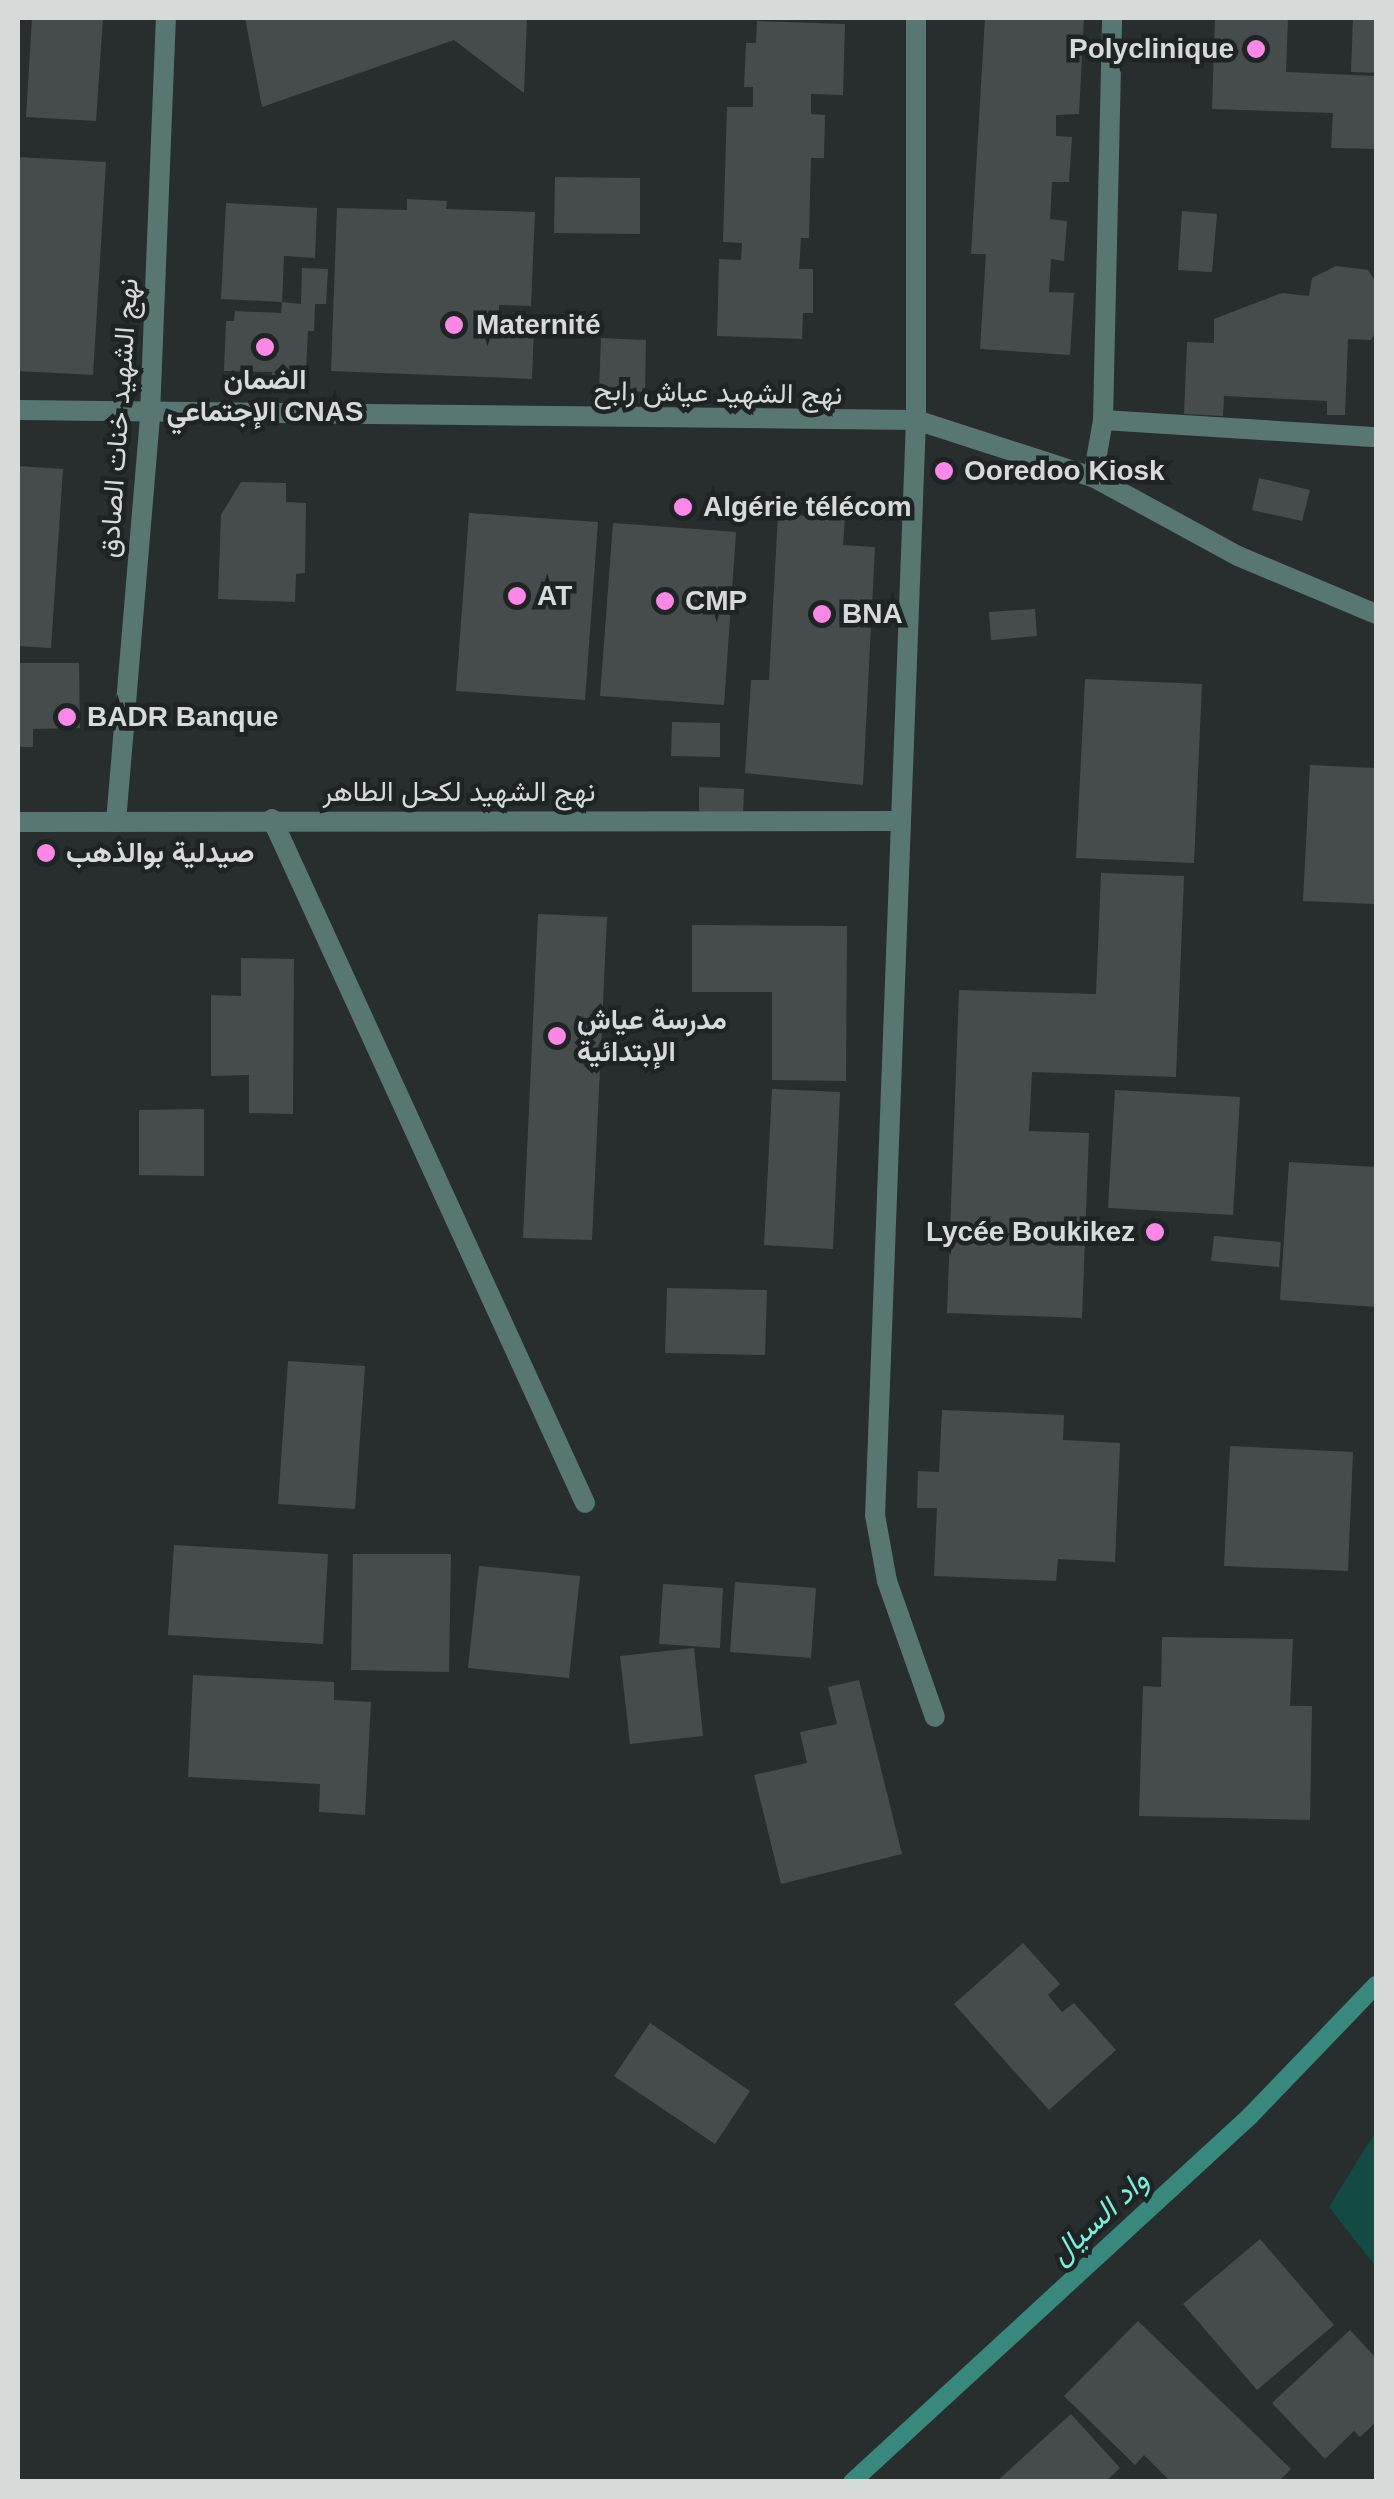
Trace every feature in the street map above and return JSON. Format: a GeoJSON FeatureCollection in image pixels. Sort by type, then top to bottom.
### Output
{"type":"FeatureCollection","features":[{"type":"Feature","properties":{"kind":"street","name":"نهج الشهيد خنات الصادق"},"geometry":{"type":"LineString","coordinates":[[116,822],[150,414],[166,18]]}},
{"type":"Feature","properties":{"kind":"street"},"geometry":{"type":"LineString","coordinates":[[916,18],[916,420],[875,1515],[887,1582],[934,1717]]}},
{"type":"Feature","properties":{"kind":"street"},"geometry":{"type":"LineString","coordinates":[[1093,477],[1103,420],[1112,18]]}},
{"type":"Feature","properties":{"kind":"street","name":"نهج الشهيد عياش رابح"},"geometry":{"type":"LineString","coordinates":[[18,410],[916,420],[1093,477],[1238,556],[1376,614]]}},
{"type":"Feature","properties":{"kind":"street"},"geometry":{"type":"LineString","coordinates":[[1103,420],[1376,437]]}},
{"type":"Feature","properties":{"kind":"street"},"geometry":{"type":"LineString","coordinates":[[272,819],[585,1502]]}},
{"type":"Feature","properties":{"kind":"street","name":"نهج الشهيد لكحل الطاهر"},"geometry":{"type":"LineString","coordinates":[[18,822],[900,821]]}},
{"type":"Feature","properties":{"kind":"green space"},"geometry":{"type":"Polygon","coordinates":[[[1376,2131],[1376,2267],[1329,2207],[1376,2131]]]}},
{"type":"Feature","properties":{"kind":"building"},"geometry":{"type":"Polygon","coordinates":[[[32,18],[103,18],[96,121],[26,117],[32,18]]]}},
{"type":"Feature","properties":{"kind":"building"},"geometry":{"type":"Polygon","coordinates":[[[245,18],[527,18],[524,93],[454,40],[262,107],[245,18]]]}},
{"type":"Feature","properties":{"kind":"building"},"geometry":{"type":"Polygon","coordinates":[[[985,18],[1084,18],[1079,114],[1056,115],[1056,136],[1072,137],[1069,182],[1052,182],[1050,219],[1067,221],[1064,261],[1051,259],[1049,292],[1074,293],[1070,355],[980,349],[986,254],[971,254],[985,18]]]}},
{"type":"Feature","properties":{"kind":"building"},"geometry":{"type":"Polygon","coordinates":[[[1215,18],[1288,18],[1286,72],[1376,76],[1376,149],[1331,148],[1333,113],[1212,109],[1215,18]]]}},
{"type":"Feature","properties":{"kind":"building"},"geometry":{"type":"Polygon","coordinates":[[[1353,18],[1376,18],[1376,73],[1351,72],[1353,18]]]}},
{"type":"Feature","properties":{"kind":"building"},"geometry":{"type":"Polygon","coordinates":[[[757,21],[845,24],[843,95],[811,94],[811,114],[825,115],[824,158],[811,158],[809,238],[801,238],[799,269],[813,269],[813,313],[803,313],[802,339],[717,336],[719,259],[741,260],[742,243],[723,242],[727,107],[753,107],[753,87],[744,87],[746,43],[756,43],[757,21]]]}},
{"type":"Feature","properties":{"kind":"building"},"geometry":{"type":"Polygon","coordinates":[[[18,157],[106,162],[93,375],[18,371],[18,157]]]}},
{"type":"Feature","properties":{"kind":"building"},"geometry":{"type":"Polygon","coordinates":[[[555,177],[640,178],[640,234],[554,233],[555,177]]]}},
{"type":"Feature","properties":{"kind":"building"},"geometry":{"type":"Polygon","coordinates":[[[407,199],[447,201],[446,209],[535,212],[531,306],[499,305],[499,324],[534,325],[532,379],[331,371],[337,208],[407,210],[407,199]]]}},
{"type":"Feature","properties":{"kind":"building"},"geometry":{"type":"Polygon","coordinates":[[[226,203],[317,208],[315,258],[284,256],[282,302],[221,299],[226,203]]]}},
{"type":"Feature","properties":{"kind":"building"},"geometry":{"type":"Polygon","coordinates":[[[1182,211],[1217,214],[1212,272],[1178,270],[1182,211]]]}},
{"type":"Feature","properties":{"kind":"building"},"geometry":{"type":"Polygon","coordinates":[[[1336,266],[1368,270],[1376,282],[1376,331],[1371,340],[1348,339],[1345,415],[1327,415],[1327,401],[1224,396],[1223,416],[1184,414],[1187,342],[1214,343],[1214,319],[1282,293],[1309,296],[1312,278],[1336,266]]]}},
{"type":"Feature","properties":{"kind":"building"},"geometry":{"type":"Polygon","coordinates":[[[302,268],[328,269],[326,304],[315,304],[314,331],[308,331],[305,389],[271,388],[272,372],[224,371],[226,321],[234,321],[235,311],[281,313],[282,302],[301,304],[302,268]]]}},
{"type":"Feature","properties":{"kind":"building"},"geometry":{"type":"Polygon","coordinates":[[[601,338],[646,340],[645,392],[599,390],[601,338]]]}},
{"type":"Feature","properties":{"kind":"building"},"geometry":{"type":"Polygon","coordinates":[[[18,466],[63,469],[51,648],[18,646],[18,466]]]}},
{"type":"Feature","properties":{"kind":"building"},"geometry":{"type":"Polygon","coordinates":[[[1259,478],[1310,490],[1302,521],[1252,510],[1259,478]]]}},
{"type":"Feature","properties":{"kind":"building"},"geometry":{"type":"Polygon","coordinates":[[[241,482],[286,483],[286,502],[306,503],[305,573],[296,574],[295,602],[218,599],[221,515],[241,482]]]}},
{"type":"Feature","properties":{"kind":"building"},"geometry":{"type":"Polygon","coordinates":[[[469,513],[598,522],[585,700],[456,691],[469,513]]]}},
{"type":"Feature","properties":{"kind":"building","name":"BNA"},"geometry":{"type":"Polygon","coordinates":[[[778,514],[845,518],[843,545],[875,547],[863,785],[745,773],[751,680],[769,680],[778,514]]]}},
{"type":"Feature","properties":{"kind":"building"},"geometry":{"type":"Polygon","coordinates":[[[613,523],[736,532],[724,705],[600,696],[613,523]]]}},
{"type":"Feature","properties":{"kind":"building"},"geometry":{"type":"Polygon","coordinates":[[[1035,609],[1037,636],[991,640],[989,612],[1035,609]]]}},
{"type":"Feature","properties":{"kind":"building"},"geometry":{"type":"Polygon","coordinates":[[[18,663],[79,663],[80,728],[33,729],[33,747],[18,747],[18,663]]]}},
{"type":"Feature","properties":{"kind":"building"},"geometry":{"type":"Polygon","coordinates":[[[1085,679],[1202,684],[1194,863],[1076,858],[1085,679]]]}},
{"type":"Feature","properties":{"kind":"building"},"geometry":{"type":"Polygon","coordinates":[[[672,722],[720,723],[720,757],[671,756],[672,722]]]}},
{"type":"Feature","properties":{"kind":"building"},"geometry":{"type":"Polygon","coordinates":[[[1310,765],[1376,768],[1376,904],[1303,901],[1310,765]]]}},
{"type":"Feature","properties":{"kind":"building"},"geometry":{"type":"Polygon","coordinates":[[[699,787],[744,789],[743,814],[699,811],[699,787]]]}},
{"type":"Feature","properties":{"kind":"building"},"geometry":{"type":"Polygon","coordinates":[[[1101,873],[1184,876],[1176,1077],[1032,1072],[1029,1131],[1089,1133],[1082,1318],[947,1313],[959,990],[1096,994],[1101,873]]]}},
{"type":"Feature","properties":{"kind":"building"},"geometry":{"type":"Polygon","coordinates":[[[538,914],[607,917],[592,1240],[523,1238],[538,914]]]}},
{"type":"Feature","properties":{"kind":"building"},"geometry":{"type":"Polygon","coordinates":[[[692,925],[847,926],[846,1081],[772,1080],[772,992],[692,992],[692,925]]]}},
{"type":"Feature","properties":{"kind":"building"},"geometry":{"type":"Polygon","coordinates":[[[241,958],[294,959],[293,1114],[249,1113],[249,1075],[211,1076],[211,995],[241,996],[241,958]]]}},
{"type":"Feature","properties":{"kind":"building"},"geometry":{"type":"Polygon","coordinates":[[[772,1089],[840,1092],[833,1249],[764,1245],[772,1089]]]}},
{"type":"Feature","properties":{"kind":"building"},"geometry":{"type":"Polygon","coordinates":[[[1115,1090],[1240,1097],[1233,1215],[1108,1208],[1115,1090]]]}},
{"type":"Feature","properties":{"kind":"building"},"geometry":{"type":"Polygon","coordinates":[[[204,1109],[204,1176],[139,1175],[139,1110],[204,1109]]]}},
{"type":"Feature","properties":{"kind":"building"},"geometry":{"type":"Polygon","coordinates":[[[1289,1162],[1376,1167],[1376,1307],[1280,1300],[1289,1162]]]}},
{"type":"Feature","properties":{"kind":"building"},"geometry":{"type":"Polygon","coordinates":[[[1214,1236],[1281,1242],[1279,1267],[1211,1261],[1214,1236]]]}},
{"type":"Feature","properties":{"kind":"building"},"geometry":{"type":"Polygon","coordinates":[[[667,1288],[767,1290],[765,1355],[665,1353],[667,1288]]]}},
{"type":"Feature","properties":{"kind":"building"},"geometry":{"type":"Polygon","coordinates":[[[288,1361],[365,1366],[355,1509],[278,1504],[288,1361]]]}},
{"type":"Feature","properties":{"kind":"building"},"geometry":{"type":"Polygon","coordinates":[[[942,1410],[1064,1415],[1063,1440],[1120,1443],[1115,1562],[1058,1559],[1056,1581],[934,1576],[937,1508],[917,1508],[918,1471],[939,1472],[942,1410]]]}},
{"type":"Feature","properties":{"kind":"building"},"geometry":{"type":"Polygon","coordinates":[[[1230,1446],[1353,1452],[1348,1571],[1224,1566],[1230,1446]]]}},
{"type":"Feature","properties":{"kind":"building"},"geometry":{"type":"Polygon","coordinates":[[[174,1545],[328,1554],[323,1644],[168,1635],[174,1545]]]}},
{"type":"Feature","properties":{"kind":"building"},"geometry":{"type":"Polygon","coordinates":[[[353,1554],[451,1554],[449,1672],[351,1670],[353,1554]]]}},
{"type":"Feature","properties":{"kind":"building"},"geometry":{"type":"Polygon","coordinates":[[[479,1566],[580,1576],[569,1678],[468,1668],[479,1566]]]}},
{"type":"Feature","properties":{"kind":"building"},"geometry":{"type":"Polygon","coordinates":[[[735,1582],[816,1588],[811,1658],[730,1652],[735,1582]]]}},
{"type":"Feature","properties":{"kind":"building"},"geometry":{"type":"Polygon","coordinates":[[[663,1584],[723,1588],[720,1648],[659,1644],[663,1584]]]}},
{"type":"Feature","properties":{"kind":"building"},"geometry":{"type":"Polygon","coordinates":[[[1162,1637],[1293,1639],[1290,1706],[1312,1706],[1310,1820],[1139,1816],[1143,1686],[1161,1687],[1162,1637]]]}},
{"type":"Feature","properties":{"kind":"building"},"geometry":{"type":"Polygon","coordinates":[[[694,1648],[703,1736],[630,1744],[620,1656],[694,1648]]]}},
{"type":"Feature","properties":{"kind":"building"},"geometry":{"type":"Polygon","coordinates":[[[193,1675],[334,1682],[334,1700],[371,1702],[365,1815],[319,1812],[320,1784],[188,1777],[193,1675]]]}},
{"type":"Feature","properties":{"kind":"building"},"geometry":{"type":"Polygon","coordinates":[[[859,1680],[902,1854],[781,1884],[754,1775],[807,1763],[800,1732],[837,1724],[828,1687],[859,1680]]]}},
{"type":"Feature","properties":{"kind":"building"},"geometry":{"type":"Polygon","coordinates":[[[1023,1943],[1060,1984],[1048,1995],[1062,2012],[1074,2003],[1116,2050],[1049,2110],[954,2004],[1023,1943]]]}},
{"type":"Feature","properties":{"kind":"building"},"geometry":{"type":"Polygon","coordinates":[[[650,2023],[750,2091],[715,2144],[614,2076],[650,2023]]]}},
{"type":"Feature","properties":{"kind":"building"},"geometry":{"type":"Polygon","coordinates":[[[1260,2239],[1334,2325],[1257,2390],[1183,2304],[1260,2239]]]}},
{"type":"Feature","properties":{"kind":"building"},"geometry":{"type":"Polygon","coordinates":[[[1138,2321],[1291,2469],[1278,2482],[1171,2482],[1144,2455],[1135,2465],[1064,2396],[1138,2321]]]}},
{"type":"Feature","properties":{"kind":"building"},"geometry":{"type":"Polygon","coordinates":[[[1350,2330],[1376,2358],[1376,2422],[1360,2437],[1354,2431],[1325,2459],[1272,2403],[1350,2330]]]}},
{"type":"Feature","properties":{"kind":"building"},"geometry":{"type":"Polygon","coordinates":[[[1071,2414],[1120,2468],[1105,2482],[996,2482],[1071,2414]]]}},
{"type":"Feature","properties":{"kind":"waterway","name":"واد السيال"},"geometry":{"type":"LineString","coordinates":[[852,2482],[1250,2116],[1376,1985]]}},
{"type":"Feature","properties":{"kind":"place","name":"Polyclinique"},"geometry":{"type":"Point","coordinates":[1256,49]}},
{"type":"Feature","properties":{"kind":"place","name":"Maternité"},"geometry":{"type":"Point","coordinates":[454,325]}},
{"type":"Feature","properties":{"kind":"place","name":"الضمان الإجتماعي CNAS"},"geometry":{"type":"Point","coordinates":[265,347]}},
{"type":"Feature","properties":{"kind":"place","name":"Ooredoo Kiosk"},"geometry":{"type":"Point","coordinates":[944,471]}},
{"type":"Feature","properties":{"kind":"place","name":"Algérie télécom"},"geometry":{"type":"Point","coordinates":[683,507]}},
{"type":"Feature","properties":{"kind":"place","name":"AT"},"geometry":{"type":"Point","coordinates":[517,596]}},
{"type":"Feature","properties":{"kind":"place","name":"CMP"},"geometry":{"type":"Point","coordinates":[665,601]}},
{"type":"Feature","properties":{"kind":"place","name":"BNA"},"geometry":{"type":"Point","coordinates":[822,614]}},
{"type":"Feature","properties":{"kind":"place","name":"BADR Banque"},"geometry":{"type":"Point","coordinates":[67,717]}},
{"type":"Feature","properties":{"kind":"place","name":"صيدلية بوالذهب"},"geometry":{"type":"Point","coordinates":[46,853]}},
{"type":"Feature","properties":{"kind":"place","name":"مدرسة عياش الإبتدائية"},"geometry":{"type":"Point","coordinates":[557,1036]}},
{"type":"Feature","properties":{"kind":"place","name":"Lycée Boukikez"},"geometry":{"type":"Point","coordinates":[1155,1232]}}]}
